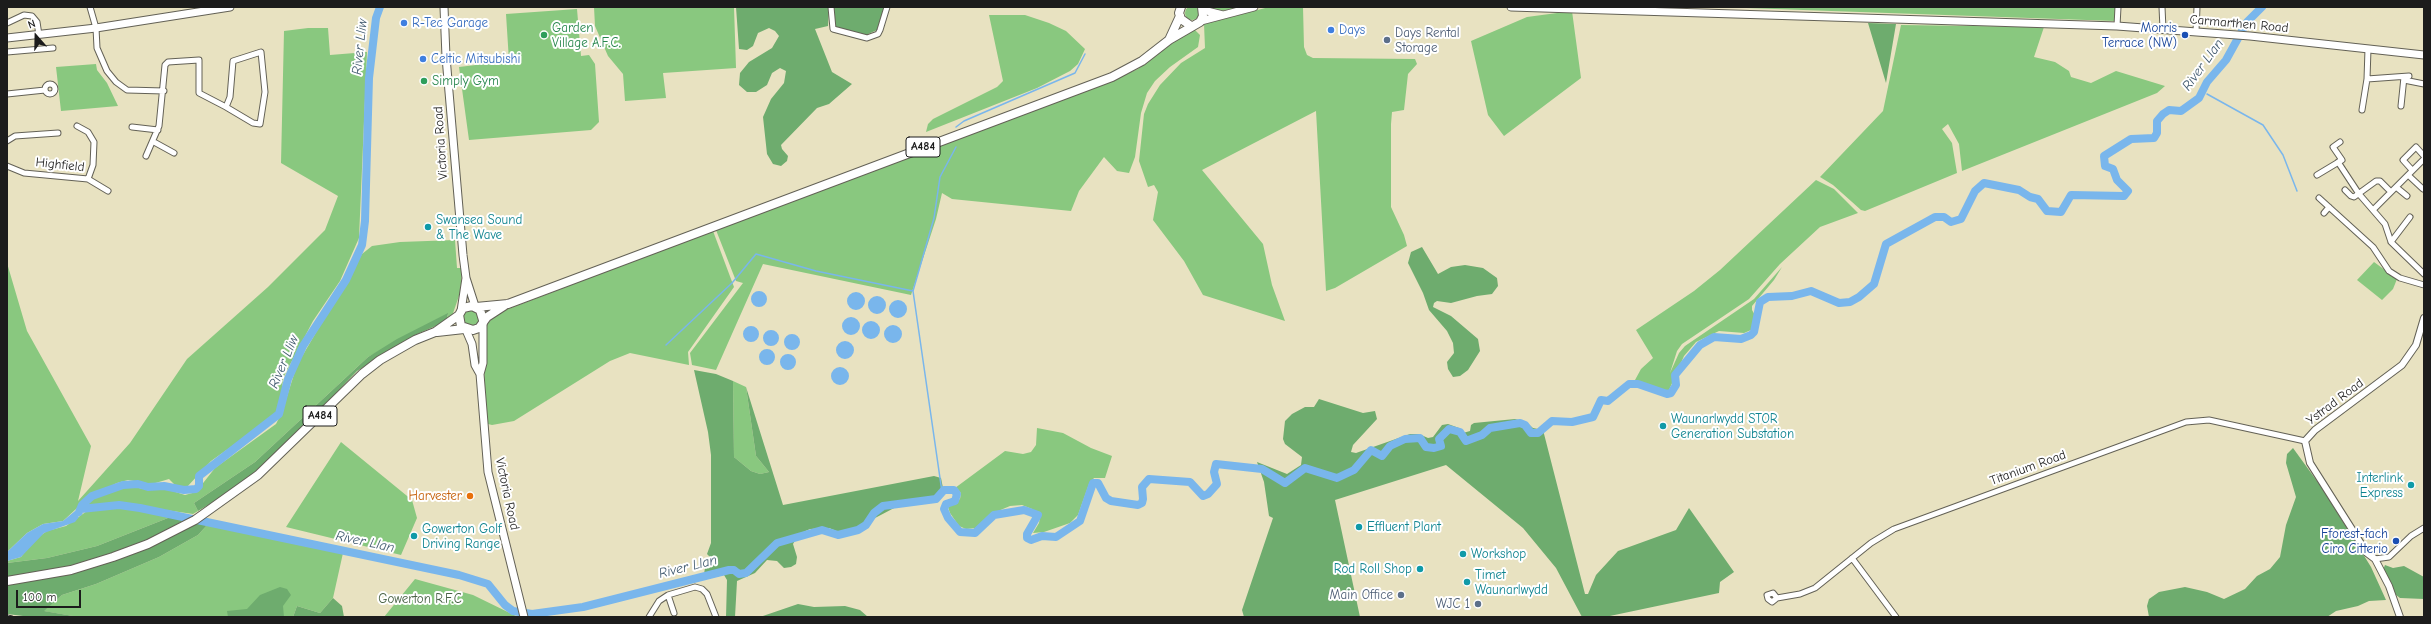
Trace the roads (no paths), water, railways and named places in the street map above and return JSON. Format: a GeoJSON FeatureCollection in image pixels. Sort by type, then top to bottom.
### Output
{"type":"FeatureCollection","features":[{"type":"Feature","properties":{"kind":"main road"},"geometry":{"type":"LineString","coordinates":[[7,38],[96,28],[230,7]]}},
{"type":"Feature","properties":{"kind":"main road","name":"Victoria Road"},"geometry":{"type":"LineString","coordinates":[[444,7],[457,192],[466,278],[476,307]]}},
{"type":"Feature","properties":{"kind":"main road"},"geometry":{"type":"LineString","coordinates":[[1224,15],[1203,8],[1201,21],[1224,15],[1254,7]]}},
{"type":"Feature","properties":{"kind":"main road","name":"Carmarthen Road"},"geometry":{"type":"LineString","coordinates":[[1511,7],[1608,8],[2117,26],[2231,34],[2424,55]]}},
{"type":"Feature","properties":{"kind":"main road","name":"A484"},"geometry":{"type":"LineString","coordinates":[[1180,10],[1185,24],[1191,26]]}},
{"type":"Feature","properties":{"kind":"main road","name":"A484"},"geometry":{"type":"LineString","coordinates":[[1169,40],[1180,10]]}},
{"type":"Feature","properties":{"kind":"main road","name":"A484"},"geometry":{"type":"LineString","coordinates":[[483,321],[508,304],[1112,77],[1142,61],[1169,40],[1175,38],[1191,26],[1201,21]]}},
{"type":"Feature","properties":{"kind":"main road","name":"Victoria Road"},"geometry":{"type":"LineString","coordinates":[[460,313],[466,278]]}},
{"type":"Feature","properties":{"kind":"main road","name":"A484"},"geometry":{"type":"LineString","coordinates":[[476,307],[508,304]]}},
{"type":"Feature","properties":{"kind":"main road"},"geometry":{"type":"LineString","coordinates":[[467,306],[476,307],[482,313],[483,321],[476,330],[465,329],[459,323],[460,313],[467,306]]}},
{"type":"Feature","properties":{"kind":"main road","name":"A484"},"geometry":{"type":"LineString","coordinates":[[7,581],[71,570],[113,557],[177,530],[212,509],[258,475],[362,374],[395,350],[435,332],[460,313]]}},
{"type":"Feature","properties":{"kind":"main road","name":"Victoria Road"},"geometry":{"type":"LineString","coordinates":[[483,321],[483,363],[480,374],[488,472],[524,617]]}},
{"type":"Feature","properties":{"kind":"main road","name":"Victoria Road"},"geometry":{"type":"LineString","coordinates":[[465,329],[472,344],[475,365],[480,374]]}},
{"type":"Feature","properties":{"kind":"main road","name":"A484"},"geometry":{"type":"LineString","coordinates":[[435,332],[465,329]]}},
{"type":"Feature","properties":{"kind":"street"},"geometry":{"type":"LineString","coordinates":[[90,7],[96,28],[97,48],[103,62],[121,88],[127,90],[164,91]]}},
{"type":"Feature","properties":{"kind":"street"},"geometry":{"type":"LineString","coordinates":[[831,7],[833,29],[867,38],[878,34],[887,7]]}},
{"type":"Feature","properties":{"kind":"street"},"geometry":{"type":"LineString","coordinates":[[2117,26],[2118,7]]}},
{"type":"Feature","properties":{"kind":"street"},"geometry":{"type":"LineString","coordinates":[[2162,7],[2163,29]]}},
{"type":"Feature","properties":{"kind":"street"},"geometry":{"type":"LineString","coordinates":[[2196,31],[2197,7]]}},
{"type":"Feature","properties":{"kind":"street"},"geometry":{"type":"LineString","coordinates":[[7,23],[24,15],[32,16],[37,22],[39,35]]}},
{"type":"Feature","properties":{"kind":"street"},"geometry":{"type":"LineString","coordinates":[[7,52],[49,46]]}},
{"type":"Feature","properties":{"kind":"street"},"geometry":{"type":"LineString","coordinates":[[2362,110],[2367,79],[2368,49]]}},
{"type":"Feature","properties":{"kind":"street"},"geometry":{"type":"LineString","coordinates":[[146,156],[154,142],[158,130],[164,91],[165,65],[168,62],[199,60],[199,93],[226,108],[253,123],[260,124],[265,92],[261,52],[232,61],[230,97],[226,108]]}},
{"type":"Feature","properties":{"kind":"street"},"geometry":{"type":"LineString","coordinates":[[2367,79],[2405,78],[2424,84]]}},
{"type":"Feature","properties":{"kind":"street"},"geometry":{"type":"LineString","coordinates":[[2401,106],[2405,78]]}},
{"type":"Feature","properties":{"kind":"street"},"geometry":{"type":"LineString","coordinates":[[7,94],[45,90]]}},
{"type":"Feature","properties":{"kind":"street"},"geometry":{"type":"LineString","coordinates":[[77,126],[88,132],[94,142],[93,165],[88,179]]}},
{"type":"Feature","properties":{"kind":"street"},"geometry":{"type":"LineString","coordinates":[[132,127],[158,130]]}},
{"type":"Feature","properties":{"kind":"street"},"geometry":{"type":"LineString","coordinates":[[7,141],[15,136],[58,133]]}},
{"type":"Feature","properties":{"kind":"street"},"geometry":{"type":"LineString","coordinates":[[154,142],[174,153]]}},
{"type":"Feature","properties":{"kind":"street"},"geometry":{"type":"LineString","coordinates":[[2317,175],[2342,160],[2333,147],[2340,142]]}},
{"type":"Feature","properties":{"kind":"street"},"geometry":{"type":"LineString","coordinates":[[2373,210],[2408,175],[2424,157],[2416,147],[2403,160],[2412,170]]}},
{"type":"Feature","properties":{"kind":"street"},"geometry":{"type":"LineString","coordinates":[[2338,162],[2359,194],[2385,224],[2391,242],[2424,274]]}},
{"type":"Feature","properties":{"kind":"street","name":"Highfield"},"geometry":{"type":"LineString","coordinates":[[7,166],[24,173],[88,179],[108,191]]}},
{"type":"Feature","properties":{"kind":"street"},"geometry":{"type":"LineString","coordinates":[[2408,175],[2422,189]]}},
{"type":"Feature","properties":{"kind":"street"},"geometry":{"type":"LineString","coordinates":[[2345,190],[2352,197],[2359,194],[2376,181],[2380,182],[2390,192]]}},
{"type":"Feature","properties":{"kind":"street"},"geometry":{"type":"LineString","coordinates":[[2396,187],[2407,196]]}},
{"type":"Feature","properties":{"kind":"street"},"geometry":{"type":"LineString","coordinates":[[2319,198],[2373,247],[2389,271],[2400,278],[2424,285]]}},
{"type":"Feature","properties":{"kind":"street"},"geometry":{"type":"LineString","coordinates":[[2324,213],[2329,207]]}},
{"type":"Feature","properties":{"kind":"street"},"geometry":{"type":"LineString","coordinates":[[2391,242],[2410,217]]}},
{"type":"Feature","properties":{"kind":"street","name":"Ystrad Road"},"geometry":{"type":"LineString","coordinates":[[2400,617],[2389,586],[2375,560],[2367,553],[2310,463],[2305,441],[2315,430],[2391,375],[2408,359],[2416,344],[2424,318]]}},
{"type":"Feature","properties":{"kind":"street","name":"Titanium Road"},"geometry":{"type":"LineString","coordinates":[[1777,598],[1810,591],[1871,543],[1894,529],[2186,422],[2209,420],[2305,441]]}},
{"type":"Feature","properties":{"kind":"street"},"geometry":{"type":"LineString","coordinates":[[2375,560],[2389,557],[2411,536],[2424,528]]}},
{"type":"Feature","properties":{"kind":"street"},"geometry":{"type":"LineString","coordinates":[[1852,558],[1896,617]]}},
{"type":"Feature","properties":{"kind":"street"},"geometry":{"type":"LineString","coordinates":[[649,617],[656,604],[668,595],[696,587],[702,589],[707,594],[716,617]]}},
{"type":"Feature","properties":{"kind":"street"},"geometry":{"type":"LineString","coordinates":[[668,595],[674,613]]}},
{"type":"Feature","properties":{"kind":"water"},"geometry":{"type":"Polygon","coordinates":[[[756,291],[762,291],[767,296],[765,305],[762,307],[756,307],[751,302],[751,296],[756,291]]]}},
{"type":"Feature","properties":{"kind":"water"},"geometry":{"type":"Polygon","coordinates":[[[852,292],[860,292],[865,297],[863,308],[860,310],[852,310],[847,305],[847,297],[852,292]]]}},
{"type":"Feature","properties":{"kind":"water"},"geometry":{"type":"Polygon","coordinates":[[[873,296],[881,296],[886,301],[884,312],[881,314],[873,314],[868,309],[868,301],[873,296]]]}},
{"type":"Feature","properties":{"kind":"water"},"geometry":{"type":"Polygon","coordinates":[[[894,300],[902,300],[907,305],[905,316],[902,318],[894,318],[889,313],[889,305],[894,300]]]}},
{"type":"Feature","properties":{"kind":"water"},"geometry":{"type":"Polygon","coordinates":[[[847,317],[855,317],[860,322],[858,333],[855,335],[847,335],[842,330],[842,322],[847,317]]]}},
{"type":"Feature","properties":{"kind":"water"},"geometry":{"type":"Polygon","coordinates":[[[867,321],[875,321],[880,326],[878,337],[875,339],[867,339],[862,334],[862,326],[867,321]]]}},
{"type":"Feature","properties":{"kind":"water"},"geometry":{"type":"Polygon","coordinates":[[[889,325],[897,325],[902,330],[900,341],[897,343],[889,343],[884,338],[884,330],[889,325]]]}},
{"type":"Feature","properties":{"kind":"water"},"geometry":{"type":"Polygon","coordinates":[[[748,326],[754,326],[759,331],[757,340],[754,342],[748,342],[743,337],[743,331],[748,326]]]}},
{"type":"Feature","properties":{"kind":"water"},"geometry":{"type":"Polygon","coordinates":[[[768,330],[774,330],[779,335],[777,344],[774,346],[768,346],[763,341],[763,335],[768,330]]]}},
{"type":"Feature","properties":{"kind":"water"},"geometry":{"type":"Polygon","coordinates":[[[789,334],[795,334],[800,339],[798,348],[795,350],[789,350],[784,345],[784,339],[789,334]]]}},
{"type":"Feature","properties":{"kind":"water"},"geometry":{"type":"Polygon","coordinates":[[[841,341],[849,341],[854,346],[852,357],[849,359],[841,359],[836,354],[836,346],[841,341]]]}},
{"type":"Feature","properties":{"kind":"water"},"geometry":{"type":"Polygon","coordinates":[[[764,349],[770,349],[775,354],[773,363],[770,365],[764,365],[759,360],[759,354],[764,349]]]}},
{"type":"Feature","properties":{"kind":"water"},"geometry":{"type":"Polygon","coordinates":[[[785,354],[791,354],[796,359],[794,368],[791,370],[785,370],[780,365],[780,359],[785,354]]]}},
{"type":"Feature","properties":{"kind":"water"},"geometry":{"type":"Polygon","coordinates":[[[836,367],[844,367],[849,372],[847,383],[844,385],[836,385],[831,380],[831,372],[836,367]]]}},
{"type":"Feature","properties":{"kind":"water"},"geometry":{"type":"Polygon","coordinates":[[[75,511],[79,517],[75,522],[44,533],[21,557],[7,561],[7,552],[27,533],[43,524],[63,521],[75,511]]]}},
{"type":"Feature","properties":{"kind":"waterway","name":"River Lliw"},"geometry":{"type":"LineString","coordinates":[[79,512],[82,505],[92,496],[123,485],[138,484],[148,487],[164,486],[184,490],[196,489],[199,486],[199,476],[279,414],[288,379],[303,346],[346,280],[362,245],[365,221],[369,78],[376,18],[380,7]]}},
{"type":"Feature","properties":{"kind":"waterway","name":"River Llan"},"geometry":{"type":"LineString","coordinates":[[81,509],[119,505],[140,508],[459,575],[488,584],[505,605],[513,611],[532,614],[583,607],[729,570],[734,570],[739,574],[746,573],[777,543],[822,530],[838,535],[858,530],[866,525],[874,513],[883,506],[936,499],[944,490],[954,490],[957,494],[955,501],[946,504],[944,509],[948,518],[960,532],[975,533],[994,515],[1024,510],[1038,515],[1027,534],[1027,538],[1031,540],[1042,536],[1056,537],[1080,521],[1093,483],[1098,483],[1106,498],[1111,501],[1138,505],[1142,503],[1143,499],[1142,487],[1149,479],[1190,482],[1203,496],[1208,494],[1217,484],[1214,472],[1216,464],[1262,469],[1285,483],[1305,468],[1337,478],[1354,470],[1371,450],[1382,456],[1390,446],[1405,439],[1420,438],[1426,447],[1434,448],[1441,446],[1439,439],[1449,429],[1460,432],[1466,441],[1482,435],[1490,428],[1520,423],[1525,425],[1531,433],[1538,433],[1552,421],[1572,422],[1593,417],[1601,400],[1608,401],[1629,384],[1638,384],[1667,394],[1671,393],[1676,385],[1675,375],[1700,345],[1714,337],[1741,339],[1751,335],[1754,332],[1760,302],[1768,297],[1792,296],[1811,291],[1839,303],[1850,302],[1859,297],[1874,284],[1886,244],[1935,217],[1944,217],[1951,222],[1961,219],[1975,191],[1984,183],[2019,190],[2030,197],[2038,199],[2047,211],[2061,212],[2071,195],[2124,196],[2128,191],[2117,180],[2113,169],[2105,166],[2104,156],[2131,139],[2154,138],[2157,133],[2157,121],[2163,114],[2169,110],[2181,111],[2199,98],[2207,82],[2226,60],[2247,22],[2262,7]]}},
{"type":"Feature","properties":{"kind":"waterway"},"geometry":{"type":"LineString","coordinates":[[956,127],[964,121],[1075,73],[1085,54]]}},
{"type":"Feature","properties":{"kind":"waterway"},"geometry":{"type":"LineString","coordinates":[[2207,94],[2263,125],[2283,155],[2297,191]]}},
{"type":"Feature","properties":{"kind":"waterway"},"geometry":{"type":"LineString","coordinates":[[942,492],[913,291],[934,218],[940,177],[956,147]]}},
{"type":"Feature","properties":{"kind":"waterway"},"geometry":{"type":"LineString","coordinates":[[666,345],[732,283],[756,254],[816,271],[913,291]]}},
{"type":"Feature","properties":{"kind":"railway"},"geometry":{"type":"LineString","coordinates":[[7,616],[12,617]]}},
{"type":"Feature","properties":{"kind":"place","name":"R-Tec Garage"},"geometry":{"type":"Point","coordinates":[404,23]}},
{"type":"Feature","properties":{"kind":"place","name":"Days"},"geometry":{"type":"Point","coordinates":[1331,30]}},
{"type":"Feature","properties":{"kind":"place","name":"Garden Village A.F.C."},"geometry":{"type":"Point","coordinates":[544,35]}},
{"type":"Feature","properties":{"kind":"place","name":"Morris Terrace (NW)"},"geometry":{"type":"Point","coordinates":[2185,35]}},
{"type":"Feature","properties":{"kind":"place","name":"Days Rental Storage"},"geometry":{"type":"Point","coordinates":[1387,40]}},
{"type":"Feature","properties":{"kind":"place","name":"Celtic Mitsubishi"},"geometry":{"type":"Point","coordinates":[423,59]}},
{"type":"Feature","properties":{"kind":"place","name":"Simply Gym"},"geometry":{"type":"Point","coordinates":[424,81]}},
{"type":"Feature","properties":{"kind":"place","name":"Swansea Sound & The Wave"},"geometry":{"type":"Point","coordinates":[428,227]}},
{"type":"Feature","properties":{"kind":"place","name":"Waunarlwydd STOR Generation Substation"},"geometry":{"type":"Point","coordinates":[1663,426]}},
{"type":"Feature","properties":{"kind":"place","name":"Interlink Express"},"geometry":{"type":"Point","coordinates":[2411,485]}},
{"type":"Feature","properties":{"kind":"place","name":"Harvester"},"geometry":{"type":"Point","coordinates":[470,496]}},
{"type":"Feature","properties":{"kind":"place","name":"Effluent Plant"},"geometry":{"type":"Point","coordinates":[1359,527]}},
{"type":"Feature","properties":{"kind":"place","name":"Gowerton Golf Driving Range"},"geometry":{"type":"Point","coordinates":[414,536]}},
{"type":"Feature","properties":{"kind":"place","name":"Fforest-fach Ciro Citterio"},"geometry":{"type":"Point","coordinates":[2396,541]}},
{"type":"Feature","properties":{"kind":"place","name":"Workshop"},"geometry":{"type":"Point","coordinates":[1463,554]}},
{"type":"Feature","properties":{"kind":"place","name":"Rod Roll Shop"},"geometry":{"type":"Point","coordinates":[1420,569]}},
{"type":"Feature","properties":{"kind":"place","name":"Timet Waunarlwydd"},"geometry":{"type":"Point","coordinates":[1467,582]}},
{"type":"Feature","properties":{"kind":"place","name":"Main Office"},"geometry":{"type":"Point","coordinates":[1401,595]}},
{"type":"Feature","properties":{"kind":"place","name":"WJC 1"},"geometry":{"type":"Point","coordinates":[1478,604]}},
{"type":"Feature","properties":{"kind":"park label","name":"Gowerton R.F.C"},"geometry":{"type":"Point","coordinates":[420,599]}}]}
